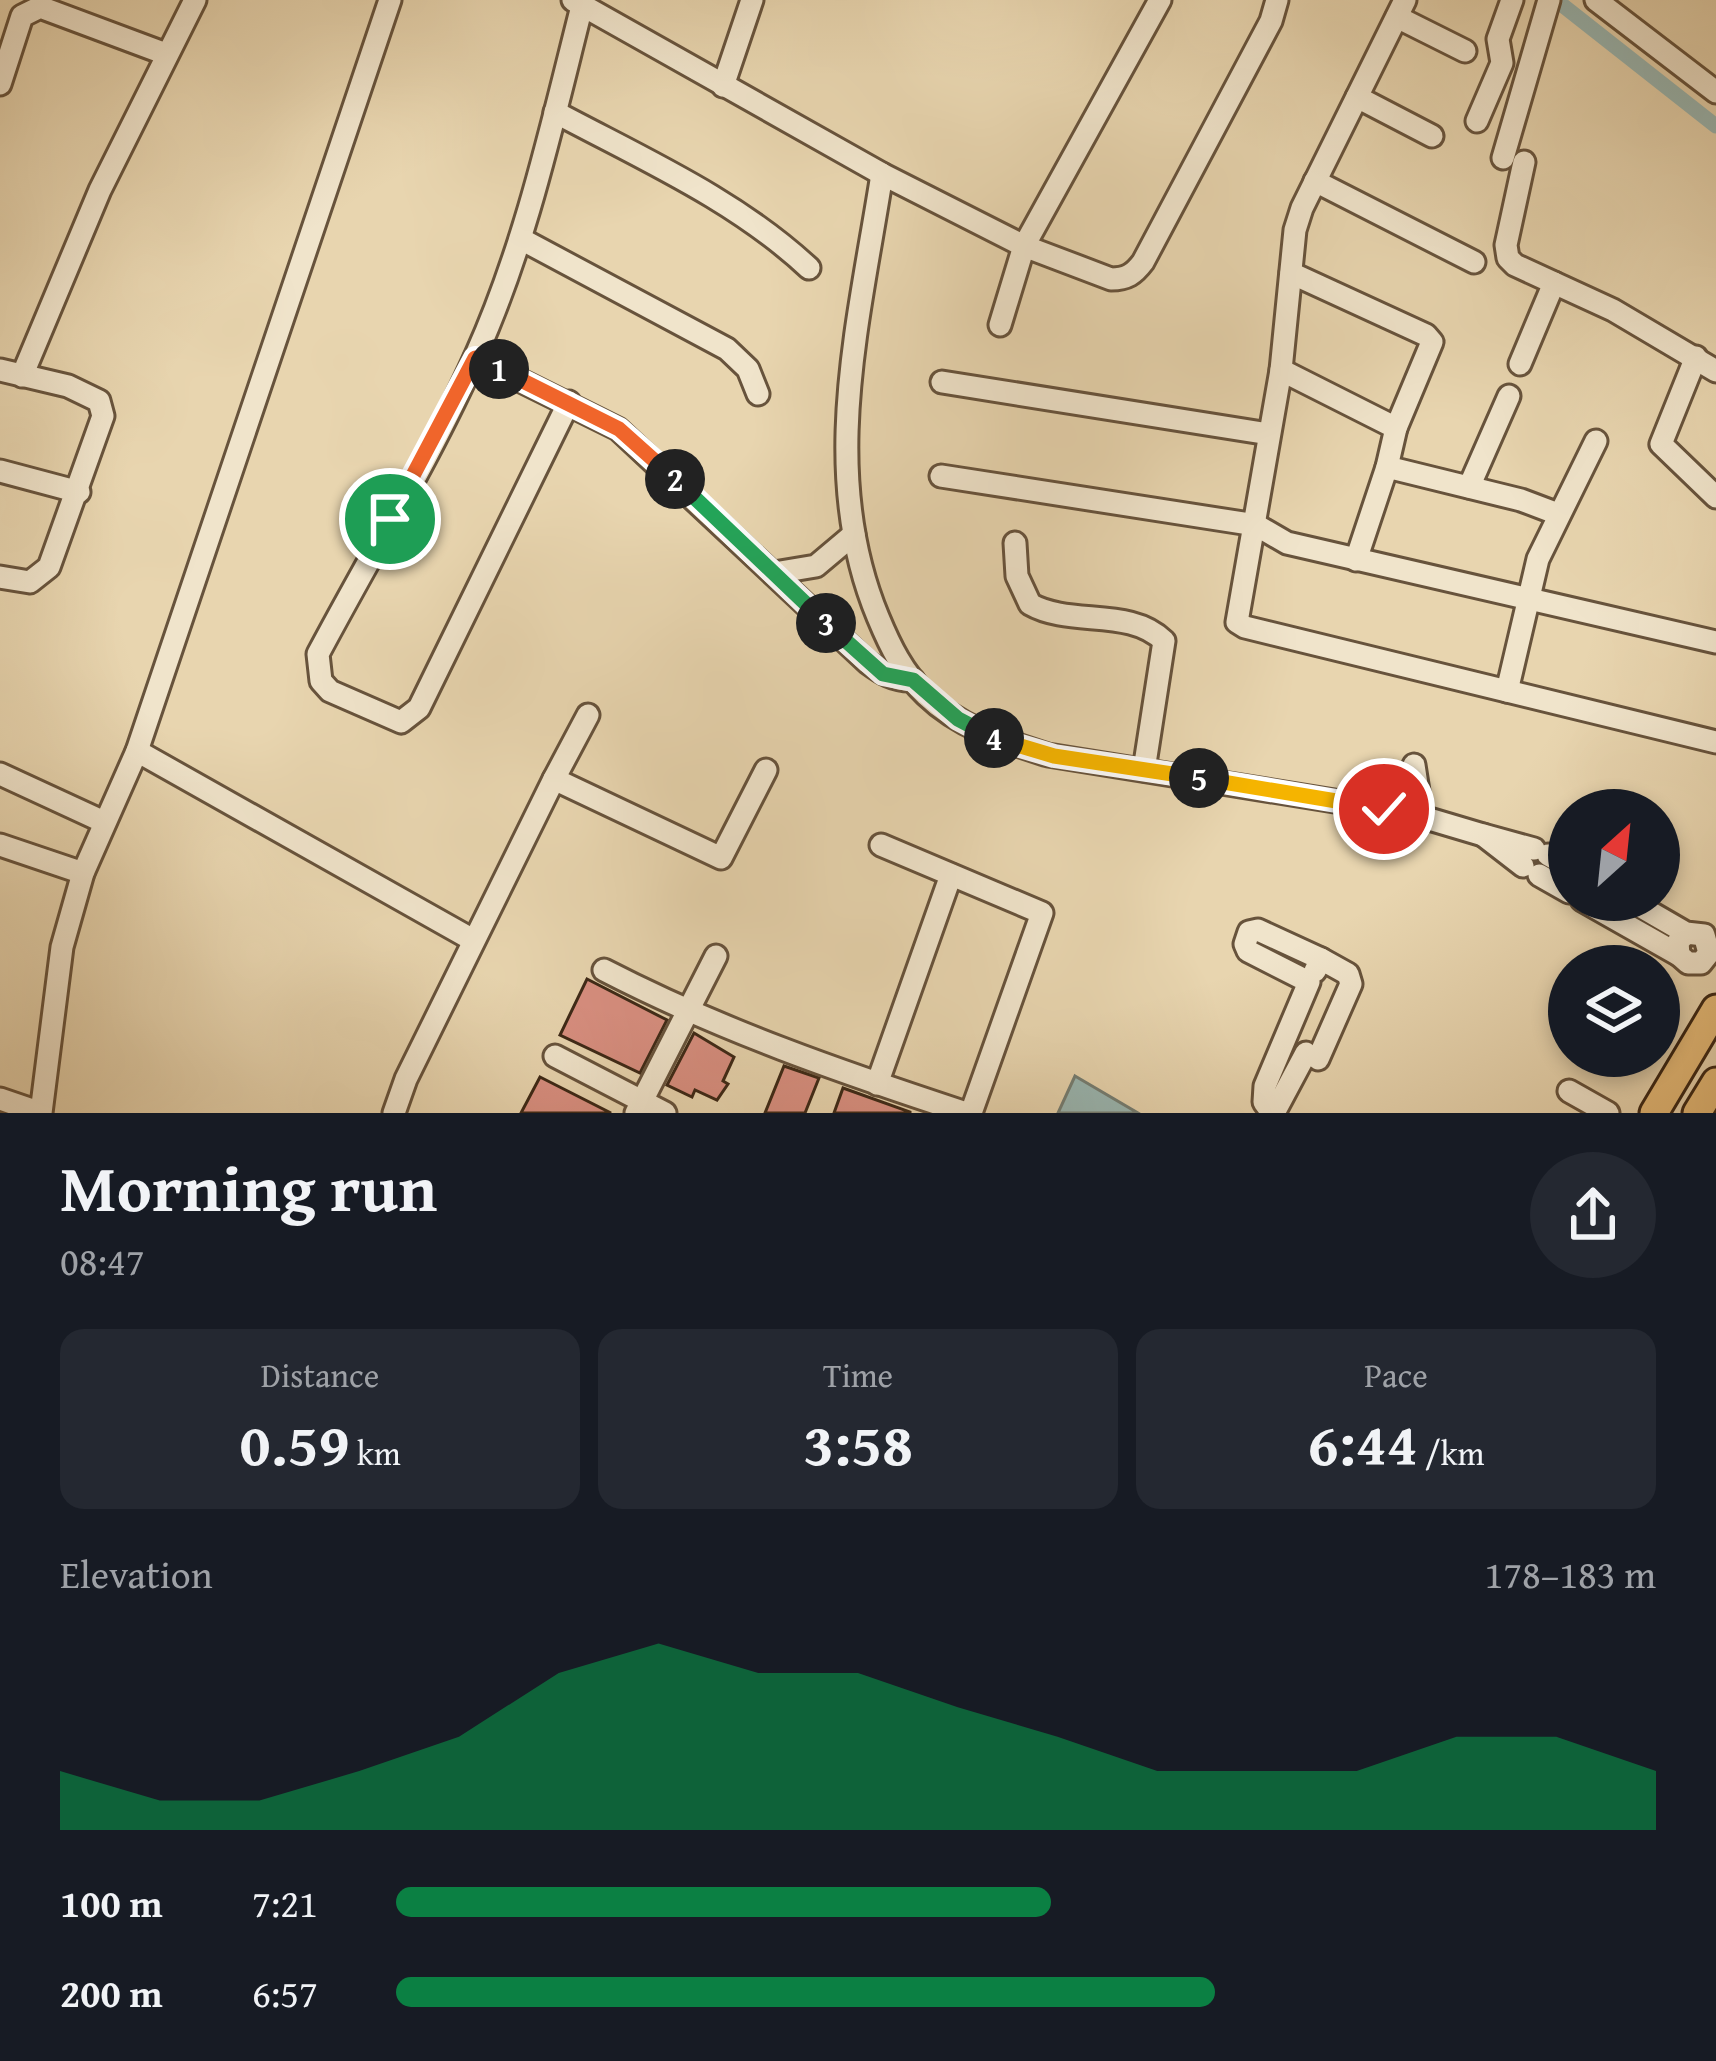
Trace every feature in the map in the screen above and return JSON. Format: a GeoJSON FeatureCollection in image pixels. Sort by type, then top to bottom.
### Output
{"type":"FeatureCollection","features":[{"type":"Feature","properties":{"kind":"main road"},"geometry":{"type":"LineString","coordinates":[[1654,1113],[1716,1009]]}},
{"type":"Feature","properties":{"kind":"main road"},"geometry":{"type":"LineString","coordinates":[[1697,1113],[1716,1082]]}},
{"type":"Feature","properties":{"kind":"street"},"geometry":{"type":"LineString","coordinates":[[0,577],[30,582],[45,574],[102,426],[99,401],[86,392],[11,373],[195,0]]}},
{"type":"Feature","properties":{"kind":"street"},"geometry":{"type":"LineString","coordinates":[[0,1099],[41,1113],[62,947],[83,873],[137,751],[390,0]]}},
{"type":"Feature","properties":{"kind":"street"},"geometry":{"type":"LineString","coordinates":[[723,86],[752,0]]}},
{"type":"Feature","properties":{"kind":"street"},"geometry":{"type":"LineString","coordinates":[[1000,325],[1024,246],[1160,0]]}},
{"type":"Feature","properties":{"kind":"street"},"geometry":{"type":"LineString","coordinates":[[569,402],[419,708],[400,722],[330,691],[321,681],[319,654],[475,358],[521,239],[555,112],[577,3],[882,174],[1024,246],[1111,279],[1134,274],[1271,21],[1277,0]]}},
{"type":"Feature","properties":{"kind":"street"},"geometry":{"type":"LineString","coordinates":[[1477,121],[1502,63],[1498,39],[1512,0]]}},
{"type":"Feature","properties":{"kind":"street"},"geometry":{"type":"LineString","coordinates":[[1549,0],[1514,160],[1508,258],[1612,310],[1716,371]]}},
{"type":"Feature","properties":{"kind":"street"},"geometry":{"type":"LineString","coordinates":[[1597,0],[1715,88]]}},
{"type":"Feature","properties":{"kind":"street"},"geometry":{"type":"LineString","coordinates":[[0,85],[22,16],[40,7],[166,54]]}},
{"type":"Feature","properties":{"kind":"street"},"geometry":{"type":"LineString","coordinates":[[1465,51],[1401,8],[1295,230],[1282,370],[1236,613],[1242,626],[1716,742]]}},
{"type":"Feature","properties":{"kind":"street"},"geometry":{"type":"LineString","coordinates":[[1357,97],[1432,136]]}},
{"type":"Feature","properties":{"kind":"street"},"geometry":{"type":"LineString","coordinates":[[555,112],[734,209],[809,268]]}},
{"type":"Feature","properties":{"kind":"street"},"geometry":{"type":"LineString","coordinates":[[882,174],[844,427],[845,482],[868,592],[891,648],[913,680],[958,719],[991,737],[1048,755],[1422,817],[1483,835],[1548,863]]}},
{"type":"Feature","properties":{"kind":"street"},"geometry":{"type":"LineString","coordinates":[[1315,181],[1474,262]]}},
{"type":"Feature","properties":{"kind":"street"},"geometry":{"type":"LineString","coordinates":[[521,239],[728,349],[748,368],[758,394]]}},
{"type":"Feature","properties":{"kind":"street"},"geometry":{"type":"LineString","coordinates":[[1291,273],[1426,335],[1432,342],[1396,428],[1388,467],[1356,560]]}},
{"type":"Feature","properties":{"kind":"street"},"geometry":{"type":"LineString","coordinates":[[1520,364],[1554,283]]}},
{"type":"Feature","properties":{"kind":"street"},"geometry":{"type":"LineString","coordinates":[[475,358],[619,429],[867,662],[883,674],[913,680]]}},
{"type":"Feature","properties":{"kind":"street"},"geometry":{"type":"LineString","coordinates":[[1696,358],[1661,444],[1716,497]]}},
{"type":"Feature","properties":{"kind":"street"},"geometry":{"type":"LineString","coordinates":[[1282,370],[1396,428]]}},
{"type":"Feature","properties":{"kind":"street"},"geometry":{"type":"LineString","coordinates":[[942,382],[1269,434]]}},
{"type":"Feature","properties":{"kind":"street"},"geometry":{"type":"LineString","coordinates":[[1469,487],[1509,396]]}},
{"type":"Feature","properties":{"kind":"street"},"geometry":{"type":"LineString","coordinates":[[1508,691],[1526,599],[1558,514],[1595,440]]}},
{"type":"Feature","properties":{"kind":"street"},"geometry":{"type":"LineString","coordinates":[[1388,467],[1558,514]]}},
{"type":"Feature","properties":{"kind":"street"},"geometry":{"type":"LineString","coordinates":[[0,471],[79,492]]}},
{"type":"Feature","properties":{"kind":"street"},"geometry":{"type":"LineString","coordinates":[[941,476],[1256,525],[1287,544],[1716,642]]}},
{"type":"Feature","properties":{"kind":"street"},"geometry":{"type":"LineString","coordinates":[[774,573],[816,566],[854,534]]}},
{"type":"Feature","properties":{"kind":"street"},"geometry":{"type":"LineString","coordinates":[[1015,543],[1017,576],[1030,604],[1074,617],[1137,624],[1164,640],[1144,770]]}},
{"type":"Feature","properties":{"kind":"street"},"geometry":{"type":"LineString","coordinates":[[394,1113],[473,940],[588,715]]}},
{"type":"Feature","properties":{"kind":"street"},"geometry":{"type":"LineString","coordinates":[[137,751],[473,940]]}},
{"type":"Feature","properties":{"kind":"street"},"geometry":{"type":"LineString","coordinates":[[1414,765],[1422,817]]}},
{"type":"Feature","properties":{"kind":"street"},"geometry":{"type":"LineString","coordinates":[[554,779],[721,858],[766,770]]}},
{"type":"Feature","properties":{"kind":"street"},"geometry":{"type":"LineString","coordinates":[[0,775],[104,822]]}},
{"type":"Feature","properties":{"kind":"street"},"geometry":{"type":"LineString","coordinates":[[0,845],[83,873]]}},
{"type":"Feature","properties":{"kind":"street"},"geometry":{"type":"LineString","coordinates":[[604,970],[687,1013],[968,1113],[1042,913],[880,845]]}},
{"type":"Feature","properties":{"kind":"street"},"geometry":{"type":"LineString","coordinates":[[1536,861],[1548,872]]}},
{"type":"Feature","properties":{"kind":"street"},"geometry":{"type":"LineString","coordinates":[[877,1084],[952,874]]}},
{"type":"Feature","properties":{"kind":"street"},"geometry":{"type":"LineString","coordinates":[[1634,921],[1697,950]]}},
{"type":"Feature","properties":{"kind":"street"},"geometry":{"type":"LineString","coordinates":[[1658,921],[1697,950],[1716,976]]}},
{"type":"Feature","properties":{"kind":"street"},"geometry":{"type":"LineString","coordinates":[[1273,1113],[1262,1095],[1310,1055],[1352,984],[1348,974],[1321,959],[1258,929],[1249,932],[1248,951],[1310,982]]}},
{"type":"Feature","properties":{"kind":"street"},"geometry":{"type":"LineString","coordinates":[[639,1107],[716,956]]}},
{"type":"Feature","properties":{"kind":"street"},"geometry":{"type":"LineString","coordinates":[[1310,1055],[1310,982],[1321,959]]}},
{"type":"Feature","properties":{"kind":"street"},"geometry":{"type":"LineString","coordinates":[[555,1056],[639,1107],[664,1113]]}},
{"type":"Feature","properties":{"kind":"street"},"geometry":{"type":"LineString","coordinates":[[1569,1091],[1608,1113]]}},
{"type":"Feature","properties":{"kind":"water"},"geometry":{"type":"Polygon","coordinates":[[[1075,1076],[1138,1113],[1058,1113],[1075,1076]]]}},
{"type":"Feature","properties":{"kind":"building"},"geometry":{"type":"Polygon","coordinates":[[[587,979],[667,1020],[640,1073],[560,1035],[587,979]]]}},
{"type":"Feature","properties":{"kind":"building"},"geometry":{"type":"Polygon","coordinates":[[[694,1033],[734,1057],[723,1081],[728,1084],[717,1100],[695,1090],[692,1097],[667,1085],[694,1033]]]}},
{"type":"Feature","properties":{"kind":"building"},"geometry":{"type":"Polygon","coordinates":[[[784,1066],[819,1078],[805,1113],[765,1113],[784,1066]]]}},
{"type":"Feature","properties":{"kind":"building"},"geometry":{"type":"Polygon","coordinates":[[[540,1077],[611,1113],[521,1113],[540,1077]]]}},
{"type":"Feature","properties":{"kind":"building"},"geometry":{"type":"Polygon","coordinates":[[[843,1088],[910,1112],[910,1113],[834,1113],[843,1088]]]}},
{"type":"Feature","properties":{"kind":"waterway"},"geometry":{"type":"LineString","coordinates":[[1556,0],[1716,126]]}},
{"type":"Feature","properties":{"kind":"route"},"geometry":{"type":"LineString","coordinates":[[390,519],[475,358],[619,429],[867,662],[900,681],[913,680],[927,697],[991,737],[1054,756],[1130,770],[1384,809]]}}]}
